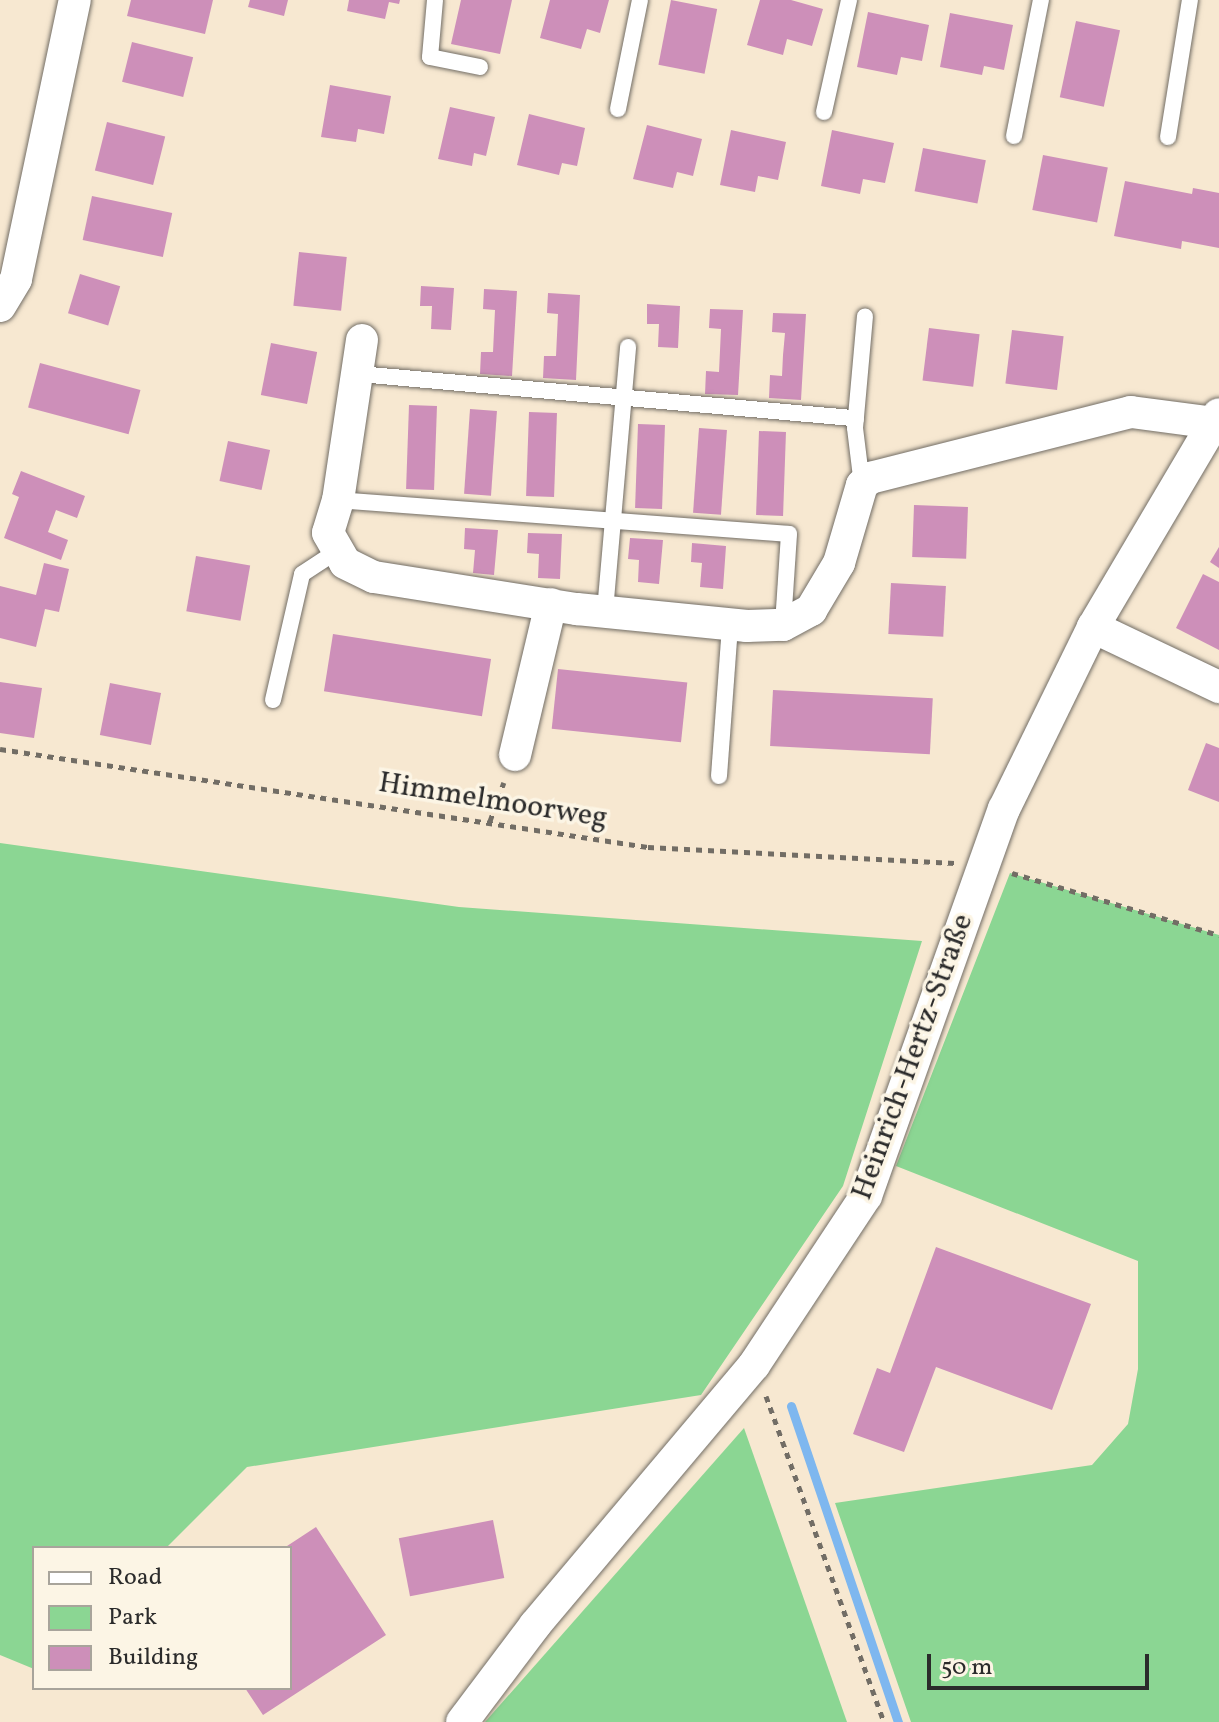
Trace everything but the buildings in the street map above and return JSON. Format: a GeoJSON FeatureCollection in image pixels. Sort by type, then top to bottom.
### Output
{"type":"FeatureCollection","features":[{"type":"Feature","properties":{"kind":"street"},"geometry":{"type":"LineString","coordinates":[[0,306],[16,279],[75,0]]}},
{"type":"Feature","properties":{"kind":"street"},"geometry":{"type":"LineString","coordinates":[[362,340],[338,500],[328,533],[345,563],[374,577],[551,604],[730,625],[783,625],[811,610],[825,591],[853,527],[862,485],[890,471],[1131,412],[1216,418]]}},
{"type":"Feature","properties":{"kind":"street","name":"Heinrich-Hertz-Straße"},"geometry":{"type":"LineString","coordinates":[[462,1722],[535,1625],[754,1365],[866,1196],[1004,809],[1093,627],[1216,418]]}},
{"type":"Feature","properties":{"kind":"street"},"geometry":{"type":"LineString","coordinates":[[515,755],[551,604]]}},
{"type":"Feature","properties":{"kind":"street"},"geometry":{"type":"LineString","coordinates":[[1093,627],[1219,687]]}},
{"type":"Feature","properties":{"kind":"lane"},"geometry":{"type":"LineString","coordinates":[[435,0],[430,57],[480,67]]}},
{"type":"Feature","properties":{"kind":"lane"},"geometry":{"type":"LineString","coordinates":[[618,109],[640,0]]}},
{"type":"Feature","properties":{"kind":"lane"},"geometry":{"type":"LineString","coordinates":[[824,112],[849,0]]}},
{"type":"Feature","properties":{"kind":"lane"},"geometry":{"type":"LineString","coordinates":[[1014,136],[1041,0]]}},
{"type":"Feature","properties":{"kind":"lane"},"geometry":{"type":"LineString","coordinates":[[1168,137],[1190,0]]}},
{"type":"Feature","properties":{"kind":"lane"},"geometry":{"type":"LineString","coordinates":[[862,485],[856,418],[865,316]]}},
{"type":"Feature","properties":{"kind":"lane"},"geometry":{"type":"LineString","coordinates":[[605,611],[628,347]]}},
{"type":"Feature","properties":{"kind":"lane"},"geometry":{"type":"LineString","coordinates":[[359,374],[856,418]]}},
{"type":"Feature","properties":{"kind":"lane"},"geometry":{"type":"LineString","coordinates":[[338,500],[789,534],[783,625]]}},
{"type":"Feature","properties":{"kind":"lane"},"geometry":{"type":"LineString","coordinates":[[273,700],[302,574],[337,551]]}},
{"type":"Feature","properties":{"kind":"lane"},"geometry":{"type":"LineString","coordinates":[[719,776],[730,625]]}},
{"type":"Feature","properties":{"kind":"path","name":"Himmelmoorweg"},"geometry":{"type":"LineString","coordinates":[[0,749],[648,847],[983,865],[1219,935]]}},
{"type":"Feature","properties":{"kind":"path"},"geometry":{"type":"LineString","coordinates":[[489,822],[515,755]]}},
{"type":"Feature","properties":{"kind":"path"},"geometry":{"type":"LineString","coordinates":[[754,1365],[884,1722]]}},
{"type":"Feature","properties":{"kind":"green space"},"geometry":{"type":"Polygon","coordinates":[[[0,843],[459,907],[922,941],[843,1186],[701,1395],[247,1467],[168,1546],[32,1546],[32,1668],[0,1655],[0,843]]]}},
{"type":"Feature","properties":{"kind":"green space"},"geometry":{"type":"Polygon","coordinates":[[[1010,873],[1219,935],[1219,1722],[911,1722],[835,1503],[1092,1465],[1128,1424],[1138,1369],[1138,1261],[896,1166],[1010,873]]]}},
{"type":"Feature","properties":{"kind":"green space"},"geometry":{"type":"Polygon","coordinates":[[[744,1428],[847,1722],[485,1722],[744,1428]]]}},
{"type":"Feature","properties":{"kind":"waterway"},"geometry":{"type":"LineString","coordinates":[[791,1406],[898,1722]]}}]}
